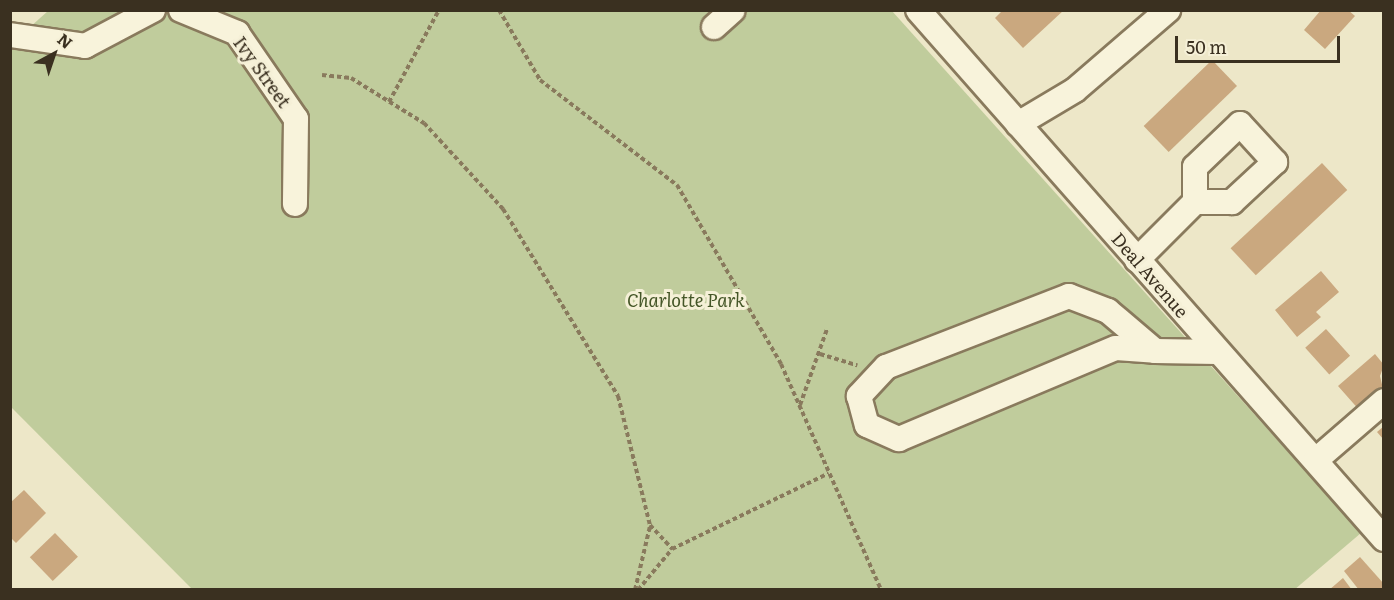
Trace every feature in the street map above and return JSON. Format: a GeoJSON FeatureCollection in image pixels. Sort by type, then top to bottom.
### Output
{"type":"FeatureCollection","features":[{"type":"Feature","properties":{"kind":"street"},"geometry":{"type":"LineString","coordinates":[[10,35],[85,46],[153,10]]}},
{"type":"Feature","properties":{"kind":"street","name":"Ivy Street"},"geometry":{"type":"LineString","coordinates":[[181,10],[237,33],[296,119],[295,204]]}},
{"type":"Feature","properties":{"kind":"street"},"geometry":{"type":"LineString","coordinates":[[714,27],[733,10]]}},
{"type":"Feature","properties":{"kind":"street","name":"Deal Avenue"},"geometry":{"type":"LineString","coordinates":[[918,10],[1217,352],[1316,460],[1383,539]]}},
{"type":"Feature","properties":{"kind":"street"},"geometry":{"type":"LineString","coordinates":[[1017,124],[1075,90],[1168,10]]}},
{"type":"Feature","properties":{"kind":"street"},"geometry":{"type":"LineString","coordinates":[[1137,260],[1195,202]]}},
{"type":"Feature","properties":{"kind":"street"},"geometry":{"type":"LineString","coordinates":[[1155,351],[1108,311],[1069,296],[886,367],[859,396],[867,425],[899,439],[1116,348],[1155,351],[1217,352]]}},
{"type":"Feature","properties":{"kind":"street"},"geometry":{"type":"LineString","coordinates":[[1316,460],[1383,401]]}},
{"type":"Feature","properties":{"kind":"path"},"geometry":{"type":"LineString","coordinates":[[389,102],[438,10]]}},
{"type":"Feature","properties":{"kind":"path"},"geometry":{"type":"LineString","coordinates":[[500,10],[540,80],[677,185],[781,364],[880,590]]}},
{"type":"Feature","properties":{"kind":"path"},"geometry":{"type":"LineString","coordinates":[[322,75],[351,78],[424,123],[503,209],[618,396],[650,525],[636,590]]}},
{"type":"Feature","properties":{"kind":"path"},"geometry":{"type":"LineString","coordinates":[[799,406],[820,354],[827,329]]}},
{"type":"Feature","properties":{"kind":"path"},"geometry":{"type":"LineString","coordinates":[[820,354],[859,365],[867,360]]}},
{"type":"Feature","properties":{"kind":"path"},"geometry":{"type":"LineString","coordinates":[[636,590],[672,549],[829,473]]}},
{"type":"Feature","properties":{"kind":"path"},"geometry":{"type":"LineString","coordinates":[[650,525],[672,549]]}},
{"type":"Feature","properties":{"kind":"green space","name":"Charlotte Park"},"geometry":{"type":"Polygon","coordinates":[[[48,11],[892,11],[1361,533],[1294,590],[192,589],[11,407],[11,44],[48,11]]]}},
{"type":"Feature","properties":{"kind":"building"},"geometry":{"type":"Polygon","coordinates":[[[1003,10],[1064,10],[1023,48],[995,18],[1003,10]]]}},
{"type":"Feature","properties":{"kind":"building"},"geometry":{"type":"Polygon","coordinates":[[[1321,10],[1348,10],[1355,16],[1325,49],[1304,30],[1321,10]]]}},
{"type":"Feature","properties":{"kind":"building"},"geometry":{"type":"Polygon","coordinates":[[[1212,60],[1237,86],[1169,152],[1144,126],[1212,60]]]}},
{"type":"Feature","properties":{"kind":"building"},"geometry":{"type":"Polygon","coordinates":[[[1322,163],[1347,190],[1256,275],[1231,248],[1322,163]]]}},
{"type":"Feature","properties":{"kind":"building"},"geometry":{"type":"Polygon","coordinates":[[[1321,271],[1339,292],[1316,312],[1321,317],[1297,337],[1275,310],[1321,271]]]}},
{"type":"Feature","properties":{"kind":"building"},"geometry":{"type":"Polygon","coordinates":[[[1326,329],[1350,356],[1329,374],[1305,348],[1326,329]]]}},
{"type":"Feature","properties":{"kind":"building"},"geometry":{"type":"Polygon","coordinates":[[[1375,354],[1384,365],[1380,376],[1384,393],[1361,412],[1338,386],[1375,354]]]}},
{"type":"Feature","properties":{"kind":"building"},"geometry":{"type":"Polygon","coordinates":[[[1384,426],[1384,440],[1377,432],[1384,426]]]}},
{"type":"Feature","properties":{"kind":"building"},"geometry":{"type":"Polygon","coordinates":[[[24,490],[46,513],[16,543],[10,537],[10,503],[24,490]]]}},
{"type":"Feature","properties":{"kind":"building"},"geometry":{"type":"Polygon","coordinates":[[[55,533],[78,557],[53,581],[30,557],[55,533]]]}},
{"type":"Feature","properties":{"kind":"building"},"geometry":{"type":"Polygon","coordinates":[[[1360,557],[1384,584],[1384,590],[1359,590],[1344,571],[1360,557]]]}},
{"type":"Feature","properties":{"kind":"building"},"geometry":{"type":"Polygon","coordinates":[[[1343,578],[1352,590],[1329,590],[1343,578]]]}}]}
